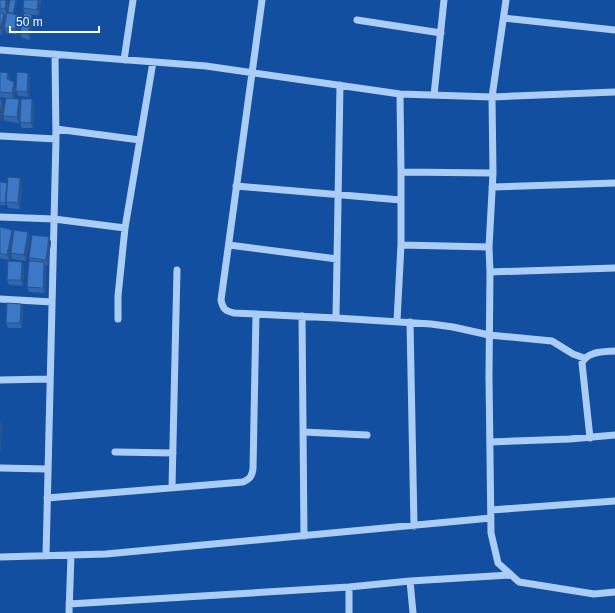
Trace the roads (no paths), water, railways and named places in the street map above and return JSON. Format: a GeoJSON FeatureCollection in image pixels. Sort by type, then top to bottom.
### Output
{"type":"FeatureCollection","features":[{"type":"Feature","properties":{"kind":"street"},"geometry":{"type":"LineString","coordinates":[[124,60],[133,0]]}},
{"type":"Feature","properties":{"kind":"street"},"geometry":{"type":"LineString","coordinates":[[262,0],[221,300],[223,307],[228,312],[234,313],[397,321],[453,327],[489,335],[552,341],[573,354],[584,358]]}},
{"type":"Feature","properties":{"kind":"street"},"geometry":{"type":"LineString","coordinates":[[434,95],[444,0]]}},
{"type":"Feature","properties":{"kind":"street"},"geometry":{"type":"LineString","coordinates":[[506,0],[492,97],[493,173],[489,247],[491,533],[498,563],[518,582],[594,594],[615,592]]}},
{"type":"Feature","properties":{"kind":"street"},"geometry":{"type":"LineString","coordinates":[[504,18],[615,30]]}},
{"type":"Feature","properties":{"kind":"street"},"geometry":{"type":"LineString","coordinates":[[356,20],[440,33]]}},
{"type":"Feature","properties":{"kind":"street"},"geometry":{"type":"LineString","coordinates":[[0,50],[206,66],[400,94],[492,97],[615,92]]}},
{"type":"Feature","properties":{"kind":"street"},"geometry":{"type":"LineString","coordinates":[[46,556],[56,139],[55,54]]}},
{"type":"Feature","properties":{"kind":"street"},"geometry":{"type":"LineString","coordinates":[[118,319],[118,296],[125,228],[153,62]]}},
{"type":"Feature","properties":{"kind":"street"},"geometry":{"type":"LineString","coordinates":[[336,318],[340,85]]}},
{"type":"Feature","properties":{"kind":"street"},"geometry":{"type":"LineString","coordinates":[[397,321],[401,246],[400,94]]}},
{"type":"Feature","properties":{"kind":"street"},"geometry":{"type":"LineString","coordinates":[[56,129],[140,140]]}},
{"type":"Feature","properties":{"kind":"street"},"geometry":{"type":"LineString","coordinates":[[0,136],[56,139]]}},
{"type":"Feature","properties":{"kind":"street"},"geometry":{"type":"LineString","coordinates":[[401,172],[493,173]]}},
{"type":"Feature","properties":{"kind":"street"},"geometry":{"type":"LineString","coordinates":[[492,187],[615,183]]}},
{"type":"Feature","properties":{"kind":"street"},"geometry":{"type":"LineString","coordinates":[[236,186],[401,200]]}},
{"type":"Feature","properties":{"kind":"street"},"geometry":{"type":"LineString","coordinates":[[0,217],[54,219],[125,228]]}},
{"type":"Feature","properties":{"kind":"street"},"geometry":{"type":"LineString","coordinates":[[229,245],[337,259]]}},
{"type":"Feature","properties":{"kind":"street"},"geometry":{"type":"LineString","coordinates":[[401,246],[489,247]]}},
{"type":"Feature","properties":{"kind":"street"},"geometry":{"type":"LineString","coordinates":[[490,272],[615,268]]}},
{"type":"Feature","properties":{"kind":"street"},"geometry":{"type":"LineString","coordinates":[[172,487],[177,270]]}},
{"type":"Feature","properties":{"kind":"street"},"geometry":{"type":"LineString","coordinates":[[0,299],[52,302]]}},
{"type":"Feature","properties":{"kind":"street"},"geometry":{"type":"LineString","coordinates":[[47,498],[243,482],[249,479],[252,474],[256,314]]}},
{"type":"Feature","properties":{"kind":"street"},"geometry":{"type":"LineString","coordinates":[[302,316],[304,536]]}},
{"type":"Feature","properties":{"kind":"street"},"geometry":{"type":"LineString","coordinates":[[410,322],[414,526]]}},
{"type":"Feature","properties":{"kind":"street"},"geometry":{"type":"LineString","coordinates":[[590,438],[582,362],[584,358],[590,354],[615,351]]}},
{"type":"Feature","properties":{"kind":"street"},"geometry":{"type":"LineString","coordinates":[[0,380],[50,380]]}},
{"type":"Feature","properties":{"kind":"street"},"geometry":{"type":"LineString","coordinates":[[303,432],[367,435]]}},
{"type":"Feature","properties":{"kind":"street"},"geometry":{"type":"LineString","coordinates":[[490,442],[590,438],[615,435]]}},
{"type":"Feature","properties":{"kind":"street"},"geometry":{"type":"LineString","coordinates":[[115,452],[173,453]]}},
{"type":"Feature","properties":{"kind":"street"},"geometry":{"type":"LineString","coordinates":[[0,468],[47,469]]}},
{"type":"Feature","properties":{"kind":"street"},"geometry":{"type":"LineString","coordinates":[[491,510],[615,501]]}},
{"type":"Feature","properties":{"kind":"street"},"geometry":{"type":"LineString","coordinates":[[0,557],[106,554],[491,518]]}},
{"type":"Feature","properties":{"kind":"street"},"geometry":{"type":"LineString","coordinates":[[69,613],[71,555]]}},
{"type":"Feature","properties":{"kind":"street"},"geometry":{"type":"LineString","coordinates":[[70,604],[349,587],[410,581],[511,575]]}},
{"type":"Feature","properties":{"kind":"street"},"geometry":{"type":"LineString","coordinates":[[410,581],[413,613]]}},
{"type":"Feature","properties":{"kind":"street"},"geometry":{"type":"LineString","coordinates":[[349,587],[349,613]]}}]}
